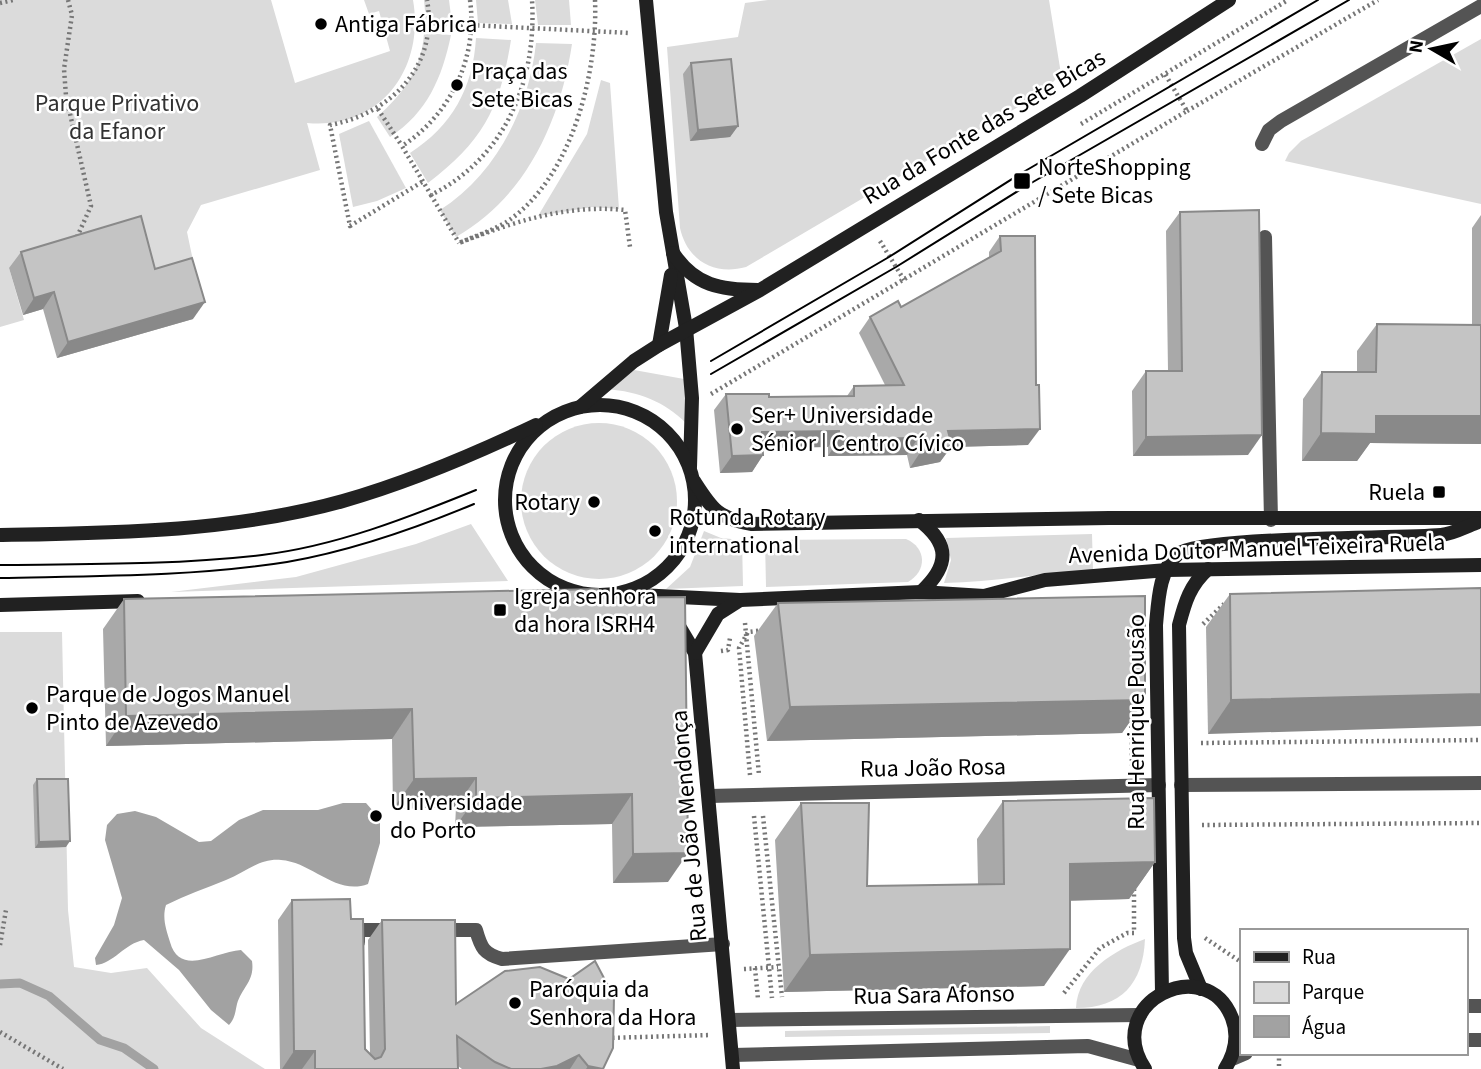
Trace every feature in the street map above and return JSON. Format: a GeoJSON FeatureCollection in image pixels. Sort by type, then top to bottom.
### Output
{"type":"FeatureCollection","features":[{"type":"Feature","properties":{"kind":"main road"},"geometry":{"type":"LineString","coordinates":[[551,595],[618,594],[648,583],[672,563],[688,536],[695,505],[692,474],[692,398],[686,328],[671,249],[646,0]]}},
{"type":"Feature","properties":{"kind":"main road","name":"Rua da Fonte das Sete Bicas"},"geometry":{"type":"LineString","coordinates":[[580,407],[659,345],[686,328],[760,289],[1080,96],[1230,0]]}},
{"type":"Feature","properties":{"kind":"main road"},"geometry":{"type":"LineString","coordinates":[[671,249],[687,271],[705,283],[720,289],[760,289]]}},
{"type":"Feature","properties":{"kind":"main road"},"geometry":{"type":"LineString","coordinates":[[659,345],[669,294],[671,249]]}},
{"type":"Feature","properties":{"kind":"main road"},"geometry":{"type":"LineString","coordinates":[[0,536],[188,528],[340,502],[480,452],[580,407],[608,405],[636,412],[660,426],[679,448],[692,474]]}},
{"type":"Feature","properties":{"kind":"main road"},"geometry":{"type":"LineString","coordinates":[[553,417],[530,435],[514,460],[506,488],[506,517],[516,545],[533,568],[557,585],[584,594]]}},
{"type":"Feature","properties":{"kind":"main road","name":"Avenida Doutor Manuel Teixeira Ruela"},"geometry":{"type":"LineString","coordinates":[[692,474],[713,510],[740,522],[1481,519]]}},
{"type":"Feature","properties":{"kind":"main road"},"geometry":{"type":"LineString","coordinates":[[1167,570],[1177,555],[1195,547],[1444,535],[1481,519]]}},
{"type":"Feature","properties":{"kind":"main road"},"geometry":{"type":"LineString","coordinates":[[919,520],[941,542],[943,554],[940,569],[921,592]]}},
{"type":"Feature","properties":{"kind":"main road","name":"Avenida Doutor Manuel Teixeira Ruela"},"geometry":{"type":"LineString","coordinates":[[618,594],[740,600],[921,592],[984,596],[1045,580],[1167,570],[1481,565]]}},
{"type":"Feature","properties":{"kind":"main road","name":"Rua Henrique Pousão"},"geometry":{"type":"LineString","coordinates":[[1201,989],[1186,953],[1184,938],[1179,625],[1185,598],[1197,578],[1208,569]]}},
{"type":"Feature","properties":{"kind":"main road","name":"Rua Henrique Pousão"},"geometry":{"type":"LineString","coordinates":[[1162,992],[1157,620],[1159,593],[1167,570]]}},
{"type":"Feature","properties":{"kind":"main road","name":"Rua de João Mendonça"},"geometry":{"type":"LineString","coordinates":[[650,596],[674,618],[695,653],[733,1062]]}},
{"type":"Feature","properties":{"kind":"main road"},"geometry":{"type":"LineString","coordinates":[[984,596],[1034,601]]}},
{"type":"Feature","properties":{"kind":"main road"},"geometry":{"type":"LineString","coordinates":[[695,653],[718,614],[740,600]]}},
{"type":"Feature","properties":{"kind":"main road"},"geometry":{"type":"LineString","coordinates":[[0,605],[151,601]]}},
{"type":"Feature","properties":{"kind":"main road"},"geometry":{"type":"LineString","coordinates":[[1137,609],[1157,620]]}},
{"type":"Feature","properties":{"kind":"main road"},"geometry":{"type":"LineString","coordinates":[[1142,1064],[1135,1030],[1140,1015],[1162,992],[1174,987],[1201,989],[1235,1011],[1234,1060]]}},
{"type":"Feature","properties":{"kind":"street"},"geometry":{"type":"LineString","coordinates":[[1262,144],[1269,130],[1288,116],[1481,6]]}},
{"type":"Feature","properties":{"kind":"street"},"geometry":{"type":"LineString","coordinates":[[1265,237],[1271,520]]}},
{"type":"Feature","properties":{"kind":"street"},"geometry":{"type":"LineString","coordinates":[[1181,785],[1481,783]]}},
{"type":"Feature","properties":{"kind":"street","name":"Rua João Rosa"},"geometry":{"type":"LineString","coordinates":[[709,796],[756,789],[1159,785]]}},
{"type":"Feature","properties":{"kind":"street"},"geometry":{"type":"LineString","coordinates":[[359,958],[358,930],[476,930],[481,948],[489,956],[502,959],[723,944]]}},
{"type":"Feature","properties":{"kind":"street","name":"Rua Sara Afonso"},"geometry":{"type":"LineString","coordinates":[[729,1020],[1140,1015]]}},
{"type":"Feature","properties":{"kind":"street"},"geometry":{"type":"LineString","coordinates":[[733,1062],[1088,1046],[1142,1064]]}},
{"type":"Feature","properties":{"kind":"path"},"geometry":{"type":"LineString","coordinates":[[0,3],[13,0]]}},
{"type":"Feature","properties":{"kind":"path"},"geometry":{"type":"LineString","coordinates":[[68,0],[72,15],[64,69],[66,96],[90,206],[76,239]]}},
{"type":"Feature","properties":{"kind":"path"},"geometry":{"type":"LineString","coordinates":[[422,182],[350,226],[330,125],[357,119],[378,109],[410,78],[420,59],[428,23],[427,0]]}},
{"type":"Feature","properties":{"kind":"path"},"geometry":{"type":"LineString","coordinates":[[402,146],[431,124],[451,94],[465,62],[472,25],[470,0]]}},
{"type":"Feature","properties":{"kind":"path"},"geometry":{"type":"LineString","coordinates":[[431,195],[470,172],[499,135],[520,93],[527,70],[533,28],[532,0]]}},
{"type":"Feature","properties":{"kind":"path"},"geometry":{"type":"LineString","coordinates":[[459,243],[507,221],[529,201],[558,160],[583,105],[596,30],[595,0]]}},
{"type":"Feature","properties":{"kind":"path"},"geometry":{"type":"LineString","coordinates":[[1155,81],[1288,0]]}},
{"type":"Feature","properties":{"kind":"path"},"geometry":{"type":"LineString","coordinates":[[705,398],[1378,0]]}},
{"type":"Feature","properties":{"kind":"path"},"geometry":{"type":"LineString","coordinates":[[428,23],[633,33]]}},
{"type":"Feature","properties":{"kind":"path"},"geometry":{"type":"LineString","coordinates":[[1165,74],[1187,111]]}},
{"type":"Feature","properties":{"kind":"path"},"geometry":{"type":"LineString","coordinates":[[378,109],[459,243]]}},
{"type":"Feature","properties":{"kind":"path"},"geometry":{"type":"LineString","coordinates":[[459,243],[518,220],[592,208],[625,210],[630,247]]}},
{"type":"Feature","properties":{"kind":"path"},"geometry":{"type":"LineString","coordinates":[[880,242],[904,280]]}},
{"type":"Feature","properties":{"kind":"path"},"geometry":{"type":"LineString","coordinates":[[1195,625],[1202,624],[1220,607],[1232,602]]}},
{"type":"Feature","properties":{"kind":"path"},"geometry":{"type":"LineString","coordinates":[[738,627],[754,619]]}},
{"type":"Feature","properties":{"kind":"path"},"geometry":{"type":"LineString","coordinates":[[745,623],[772,1001]]}},
{"type":"Feature","properties":{"kind":"path"},"geometry":{"type":"LineString","coordinates":[[756,789],[739,648],[746,634],[754,630],[768,629]]}},
{"type":"Feature","properties":{"kind":"path"},"geometry":{"type":"LineString","coordinates":[[712,651],[728,650],[732,633]]}},
{"type":"Feature","properties":{"kind":"path"},"geometry":{"type":"LineString","coordinates":[[1130,707],[1132,774]]}},
{"type":"Feature","properties":{"kind":"path"},"geometry":{"type":"LineString","coordinates":[[1196,743],[1481,740]]}},
{"type":"Feature","properties":{"kind":"path"},"geometry":{"type":"LineString","coordinates":[[762,808],[780,997],[794,997]]}},
{"type":"Feature","properties":{"kind":"path"},"geometry":{"type":"LineString","coordinates":[[1198,825],[1481,824]]}},
{"type":"Feature","properties":{"kind":"path"},"geometry":{"type":"LineString","coordinates":[[1060,993],[1067,993],[1077,975],[1100,948],[1114,939],[1134,933],[1134,883]]}},
{"type":"Feature","properties":{"kind":"path"},"geometry":{"type":"LineString","coordinates":[[0,945],[6,910]]}},
{"type":"Feature","properties":{"kind":"path"},"geometry":{"type":"LineString","coordinates":[[739,970],[778,967]]}},
{"type":"Feature","properties":{"kind":"path"},"geometry":{"type":"LineString","coordinates":[[755,968],[759,1007]]}},
{"type":"Feature","properties":{"kind":"path"},"geometry":{"type":"LineString","coordinates":[[0,1032],[63,1069]]}},
{"type":"Feature","properties":{"kind":"path"},"geometry":{"type":"LineString","coordinates":[[599,1038],[730,1035]]}},
{"type":"Feature","properties":{"kind":"green space","name":"Parque Privativo da Efanor"},"geometry":{"type":"Polygon","coordinates":[[[0,0],[271,0],[295,83],[390,51],[379,11],[369,14],[364,0],[413,0],[415,25],[412,49],[404,71],[392,90],[376,105],[356,116],[333,123],[307,123],[320,170],[201,205],[187,232],[195,270],[9,268],[24,320],[0,327],[0,0]]]}},
{"type":"Feature","properties":{"kind":"green space"},"geometry":{"type":"Polygon","coordinates":[[[424,0],[449,0],[452,24],[426,23],[424,0]]]}},
{"type":"Feature","properties":{"kind":"green space"},"geometry":{"type":"Polygon","coordinates":[[[476,0],[508,0],[512,24],[478,23],[476,0]]]}},
{"type":"Feature","properties":{"kind":"green space"},"geometry":{"type":"Polygon","coordinates":[[[535,0],[569,0],[571,25],[538,25],[535,0]]]}},
{"type":"Feature","properties":{"kind":"green space"},"geometry":{"type":"Polygon","coordinates":[[[768,0],[1049,0],[1061,74],[1042,93],[746,267],[713,267],[696,257],[689,249],[680,228],[667,47],[738,37],[745,3],[768,0]]]}},
{"type":"Feature","properties":{"kind":"green space"},"geometry":{"type":"Polygon","coordinates":[[[424,33],[451,35],[443,66],[423,106],[390,137],[377,117],[410,79],[420,58],[424,33]]]}},
{"type":"Feature","properties":{"kind":"green space"},"geometry":{"type":"Polygon","coordinates":[[[476,38],[511,40],[501,86],[486,122],[476,137],[463,153],[428,183],[410,153],[438,131],[458,104],[470,73],[476,38]]]}},
{"type":"Feature","properties":{"kind":"green space"},"geometry":{"type":"Polygon","coordinates":[[[1481,39],[1481,204],[1285,161],[1301,141],[1481,39]]]}},
{"type":"Feature","properties":{"kind":"green space"},"geometry":{"type":"Polygon","coordinates":[[[536,43],[572,44],[559,101],[548,129],[536,155],[502,201],[456,237],[440,210],[478,178],[506,138],[526,92],[536,43]]]}},
{"type":"Feature","properties":{"kind":"green space"},"geometry":{"type":"Polygon","coordinates":[[[601,80],[610,83],[619,209],[592,207],[538,216],[587,134],[601,80]]]}},
{"type":"Feature","properties":{"kind":"green space"},"geometry":{"type":"Polygon","coordinates":[[[369,121],[406,188],[377,201],[353,207],[339,134],[369,121]]]}},
{"type":"Feature","properties":{"kind":"green space"},"geometry":{"type":"Polygon","coordinates":[[[634,370],[684,379],[687,424],[669,409],[650,399],[630,392],[607,389],[634,370]]]}},
{"type":"Feature","properties":{"kind":"green space"},"geometry":{"type":"Polygon","coordinates":[[[599,423],[629,429],[654,446],[671,471],[677,501],[671,531],[654,556],[629,573],[599,579],[569,573],[544,556],[527,531],[521,501],[527,471],[544,446],[569,429],[599,423]]]}},
{"type":"Feature","properties":{"kind":"green space"},"geometry":{"type":"Polygon","coordinates":[[[471,524],[508,581],[171,592],[296,577],[416,544],[471,524]]]}},
{"type":"Feature","properties":{"kind":"green space"},"geometry":{"type":"Polygon","coordinates":[[[704,531],[721,538],[742,540],[743,586],[666,589],[690,567],[704,531]]]}},
{"type":"Feature","properties":{"kind":"green space"},"geometry":{"type":"Polygon","coordinates":[[[1092,534],[1093,570],[944,583],[951,560],[946,538],[1092,534]]]}},
{"type":"Feature","properties":{"kind":"green space"},"geometry":{"type":"Polygon","coordinates":[[[906,539],[918,548],[922,560],[919,572],[908,582],[766,587],[765,540],[906,539]]]}},
{"type":"Feature","properties":{"kind":"green space"},"geometry":{"type":"Polygon","coordinates":[[[0,632],[62,632],[68,910],[74,967],[111,973],[147,968],[201,1028],[265,1069],[0,1069],[0,632]]]}},
{"type":"Feature","properties":{"kind":"green space"},"geometry":{"type":"Polygon","coordinates":[[[1145,939],[1140,969],[1127,990],[1105,1004],[1076,1008],[1078,995],[1090,973],[1110,956],[1145,939]]]}},
{"type":"Feature","properties":{"kind":"green space"},"geometry":{"type":"Polygon","coordinates":[[[1050,1026],[1050,1033],[785,1037],[785,1031],[1050,1026]]]}},
{"type":"Feature","properties":{"kind":"water"},"geometry":{"type":"Polygon","coordinates":[[[343,803],[366,803],[380,819],[380,843],[368,884],[345,886],[292,862],[273,860],[166,905],[164,919],[167,933],[175,953],[182,959],[200,960],[241,950],[252,961],[252,974],[229,1025],[211,1010],[179,970],[144,940],[96,965],[95,958],[114,925],[122,898],[105,840],[107,825],[117,814],[135,811],[156,817],[199,842],[211,841],[239,820],[263,810],[318,810],[343,803]]]}},
{"type":"Feature","properties":{"kind":"building"},"geometry":{"type":"Polygon","coordinates":[[[731,59],[738,126],[698,130],[691,63],[731,59]]]}},
{"type":"Feature","properties":{"kind":"building"},"geometry":{"type":"Polygon","coordinates":[[[1259,210],[1262,435],[1146,437],[1146,371],[1182,371],[1180,212],[1259,210]]]}},
{"type":"Feature","properties":{"kind":"building"},"geometry":{"type":"Polygon","coordinates":[[[141,216],[155,269],[192,258],[205,302],[68,342],[54,292],[34,298],[21,252],[141,216]]]}},
{"type":"Feature","properties":{"kind":"building"},"geometry":{"type":"Polygon","coordinates":[[[1000,236],[1035,236],[1036,385],[1039,385],[1040,429],[948,431],[952,446],[921,451],[918,438],[839,439],[839,431],[762,432],[763,455],[732,456],[726,394],[769,394],[769,397],[854,396],[854,386],[904,385],[870,317],[898,301],[901,307],[1001,251],[1000,236]]]}},
{"type":"Feature","properties":{"kind":"building"},"geometry":{"type":"Polygon","coordinates":[[[1377,324],[1481,325],[1481,416],[1376,416],[1376,434],[1321,433],[1322,372],[1376,372],[1377,324]]]}},
{"type":"Feature","properties":{"kind":"building"},"geometry":{"type":"Polygon","coordinates":[[[1481,588],[1481,694],[1231,700],[1230,594],[1481,588]]]}},
{"type":"Feature","properties":{"kind":"building"},"geometry":{"type":"Polygon","coordinates":[[[598,589],[598,598],[685,597],[688,853],[633,854],[632,794],[476,798],[476,778],[414,779],[412,709],[126,716],[124,599],[598,589]]]}},
{"type":"Feature","properties":{"kind":"building"},"geometry":{"type":"Polygon","coordinates":[[[1145,596],[1145,700],[790,707],[778,603],[1145,596]]]}},
{"type":"Feature","properties":{"kind":"building"},"geometry":{"type":"Polygon","coordinates":[[[37,779],[68,779],[70,841],[39,842],[37,779]]]}},
{"type":"Feature","properties":{"kind":"building"},"geometry":{"type":"Polygon","coordinates":[[[1154,798],[1155,862],[1070,864],[1070,949],[810,955],[801,803],[869,803],[867,886],[1004,884],[1003,801],[1154,798]]]}},
{"type":"Feature","properties":{"kind":"building"},"geometry":{"type":"Polygon","coordinates":[[[350,899],[351,919],[363,919],[365,1049],[375,1059],[381,1057],[385,1049],[382,920],[455,920],[456,1004],[505,971],[540,967],[569,979],[595,961],[614,997],[613,1048],[603,1069],[588,1066],[579,1055],[557,1066],[511,1069],[495,1062],[457,1036],[458,1069],[315,1069],[315,1051],[294,1051],[292,900],[350,899]]]}},
{"type":"Feature","properties":{"kind":"waterway"},"geometry":{"type":"LineString","coordinates":[[0,984],[20,983],[49,996],[100,1040],[124,1048],[154,1069]]}},
{"type":"Feature","properties":{"kind":"tram line"},"geometry":{"type":"LineString","coordinates":[[711,361],[889,257],[1020,174],[1318,0]]}},
{"type":"Feature","properties":{"kind":"tram line"},"geometry":{"type":"LineString","coordinates":[[711,374],[896,267],[1026,186],[1349,0]]}},
{"type":"Feature","properties":{"kind":"tram line"},"geometry":{"type":"LineString","coordinates":[[0,565],[164,562],[290,551],[371,530],[476,490]]}},
{"type":"Feature","properties":{"kind":"tram line"},"geometry":{"type":"LineString","coordinates":[[0,578],[216,571],[287,562],[382,538],[474,504]]}},
{"type":"Feature","properties":{"kind":"place","name":"Antiga Fábrica"},"geometry":{"type":"Point","coordinates":[321,24]}},
{"type":"Feature","properties":{"kind":"place","name":"Praça das Sete Bicas"},"geometry":{"type":"Point","coordinates":[457,85]}},
{"type":"Feature","properties":{"kind":"place","name":"NorteShopping / Sete Bicas"},"geometry":{"type":"Point","coordinates":[1022,181]}},
{"type":"Feature","properties":{"kind":"place","name":"Ser+ Universidade Sénior | Centro Cívico"},"geometry":{"type":"Point","coordinates":[737,429]}},
{"type":"Feature","properties":{"kind":"place","name":"Ruela"},"geometry":{"type":"Point","coordinates":[1439,492]}},
{"type":"Feature","properties":{"kind":"place","name":"Rotary"},"geometry":{"type":"Point","coordinates":[594,502]}},
{"type":"Feature","properties":{"kind":"place","name":"Rotunda Rotary international"},"geometry":{"type":"Point","coordinates":[655,531]}},
{"type":"Feature","properties":{"kind":"place","name":"Igreja senhora da hora ISRH4"},"geometry":{"type":"Point","coordinates":[500,610]}},
{"type":"Feature","properties":{"kind":"place","name":"Parque de Jogos Manuel Pinto de Azevedo"},"geometry":{"type":"Point","coordinates":[32,708]}},
{"type":"Feature","properties":{"kind":"place","name":"Universidade do Porto"},"geometry":{"type":"Point","coordinates":[376,816]}},
{"type":"Feature","properties":{"kind":"place","name":"Paróquia da Senhora da Hora"},"geometry":{"type":"Point","coordinates":[515,1003]}}]}
